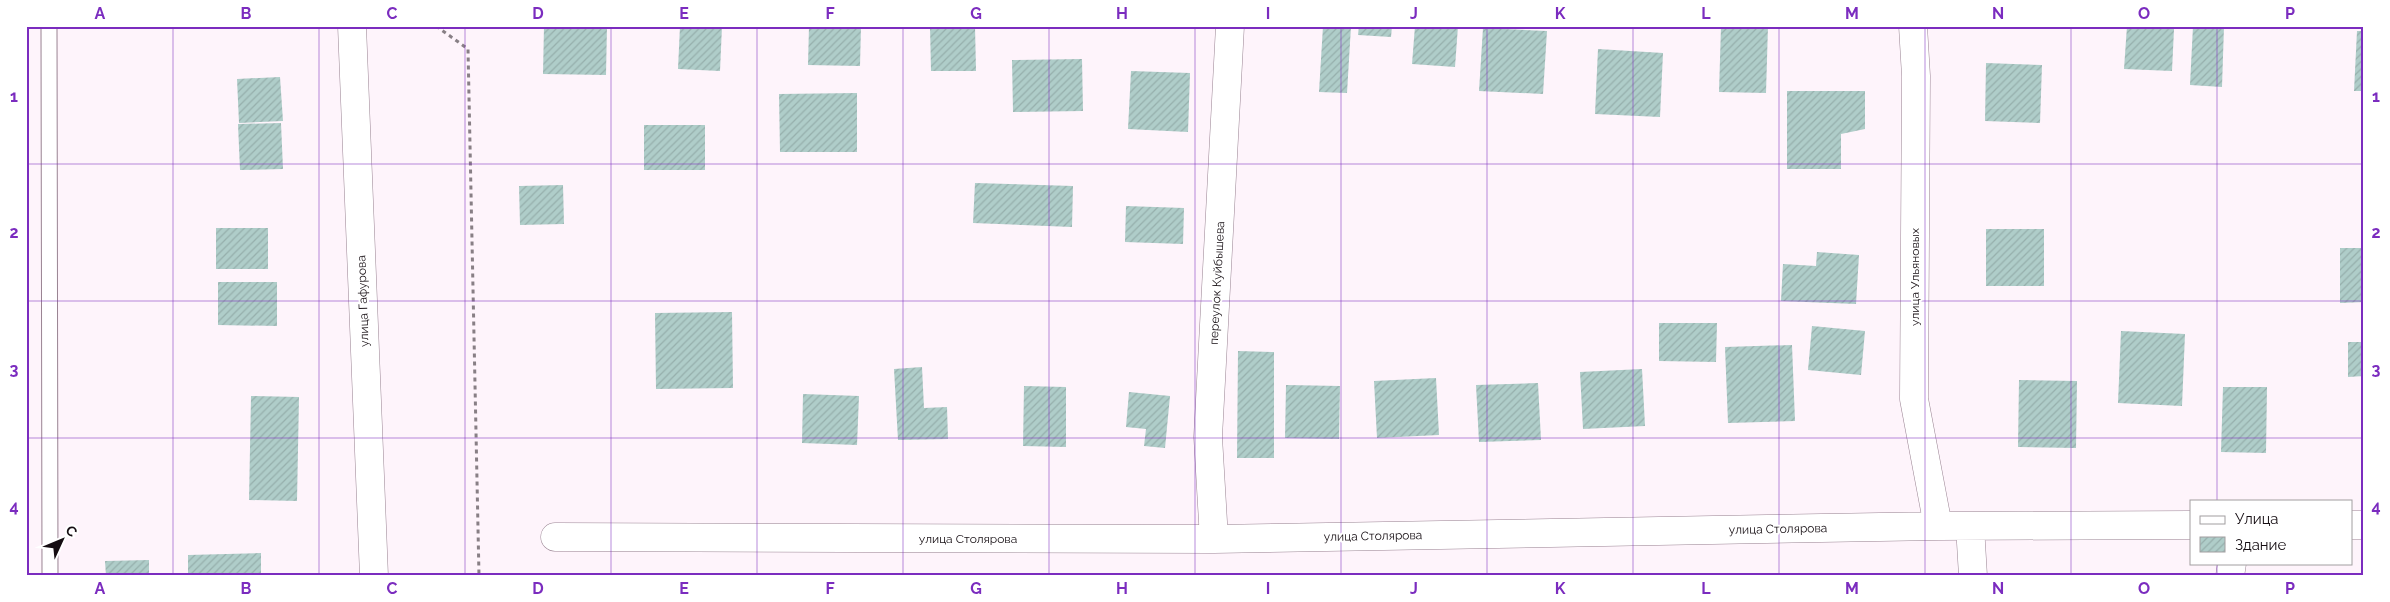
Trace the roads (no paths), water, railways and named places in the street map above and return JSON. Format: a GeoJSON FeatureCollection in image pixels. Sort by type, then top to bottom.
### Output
{"type":"FeatureCollection","features":[{"type":"Feature","properties":{"kind":"street","name":"улица Гафурова"},"geometry":{"type":"LineString","coordinates":[[352,26],[374,576]]}},
{"type":"Feature","properties":{"kind":"street","name":"переулок Куйбышева"},"geometry":{"type":"LineString","coordinates":[[1214,539],[1208,437],[1230,26]]}},
{"type":"Feature","properties":{"kind":"street","name":"улица Ульяновых"},"geometry":{"type":"LineString","coordinates":[[1913,26],[1916,76],[1914,400],[1938,526]]}},
{"type":"Feature","properties":{"kind":"street","name":"улица Столярова"},"geometry":{"type":"LineString","coordinates":[[555,537],[1214,539],[1938,526],[2190,525]]}},
{"type":"Feature","properties":{"kind":"street"},"geometry":{"type":"LineString","coordinates":[[1970,526],[1973,576]]}},
{"type":"Feature","properties":{"kind":"lane"},"geometry":{"type":"LineString","coordinates":[[49,26],[50,576]]}}]}
